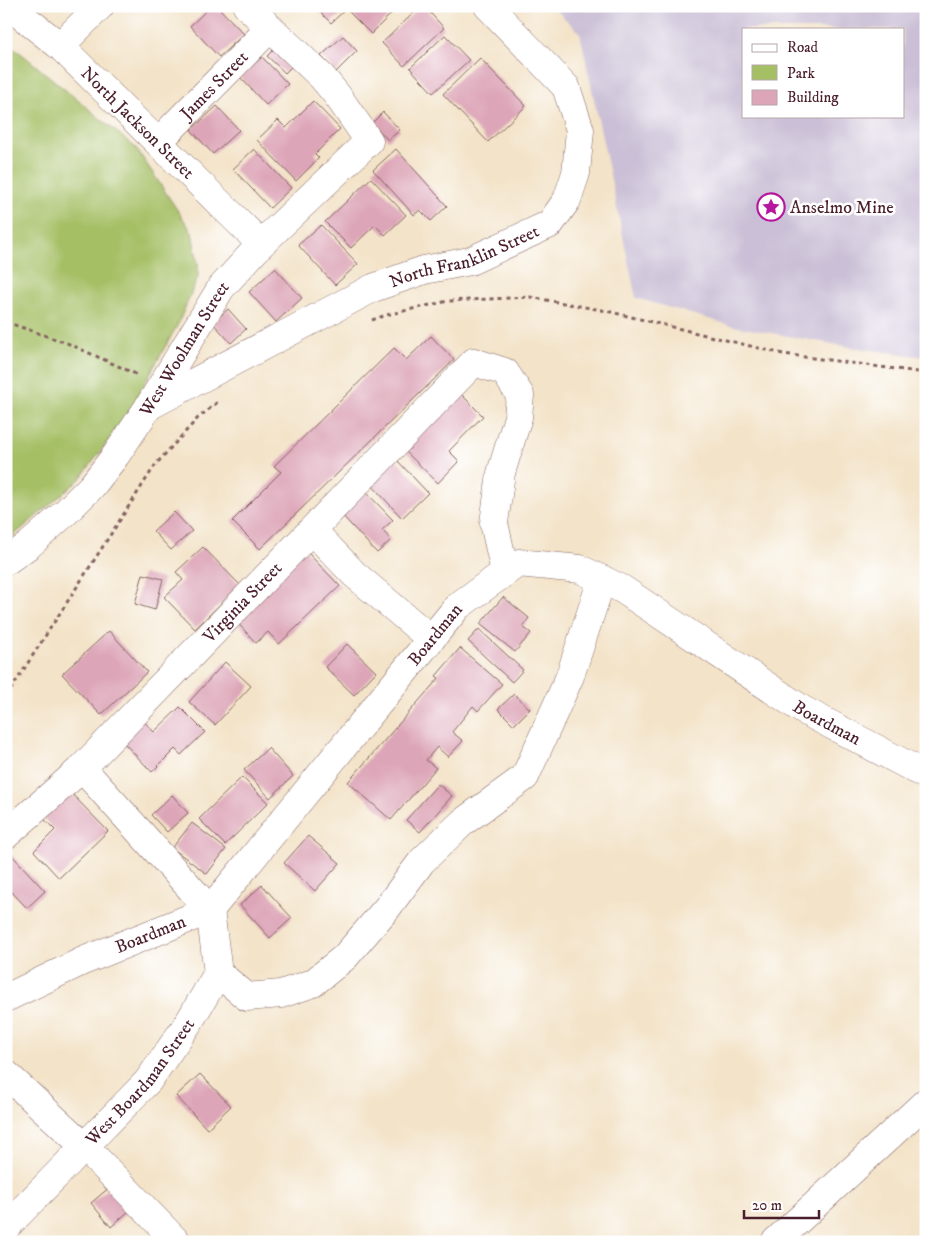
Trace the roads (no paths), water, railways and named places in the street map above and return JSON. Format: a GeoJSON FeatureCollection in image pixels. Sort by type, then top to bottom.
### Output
{"type":"FeatureCollection","features":[{"type":"Feature","properties":{"kind":"street","name":"North Jackson Street"},"geometry":{"type":"LineString","coordinates":[[9,6],[60,46],[261,244]]}},
{"type":"Feature","properties":{"kind":"street"},"geometry":{"type":"LineString","coordinates":[[60,46],[100,6]]}},
{"type":"Feature","properties":{"kind":"street"},"geometry":{"type":"LineString","coordinates":[[247,6],[270,28]]}},
{"type":"Feature","properties":{"kind":"street","name":"North Franklin Street"},"geometry":{"type":"LineString","coordinates":[[155,396],[373,288],[424,270],[470,261],[550,224],[567,200],[576,173],[580,130],[566,87],[488,6]]}},
{"type":"Feature","properties":{"kind":"street","name":"West Woolman Street"},"geometry":{"type":"LineString","coordinates":[[6,561],[36,538],[92,486],[116,455],[155,396],[221,288],[261,244],[369,141],[338,95],[270,28]]}},
{"type":"Feature","properties":{"kind":"street","name":"James Street"},"geometry":{"type":"LineString","coordinates":[[158,142],[270,28]]}},
{"type":"Feature","properties":{"kind":"street","name":"Virginia Street"},"geometry":{"type":"LineString","coordinates":[[6,835],[82,768],[474,362],[504,372],[520,395],[518,417],[501,473],[494,523],[505,572]]}},
{"type":"Feature","properties":{"kind":"street"},"geometry":{"type":"LineString","coordinates":[[312,530],[354,574],[431,639]]}},
{"type":"Feature","properties":{"kind":"street","name":"Boardman"},"geometry":{"type":"LineString","coordinates":[[6,998],[83,961],[210,910],[458,606],[518,563],[580,568],[602,579],[622,590],[803,710],[926,775]]}},
{"type":"Feature","properties":{"kind":"street"},"geometry":{"type":"LineString","coordinates":[[82,768],[210,910],[218,973],[247,997],[282,994],[313,983],[345,957],[387,908],[422,860],[463,822],[525,777],[570,676],[602,579]]}},
{"type":"Feature","properties":{"kind":"street","name":"West Boardman Street"},"geometry":{"type":"LineString","coordinates":[[6,1227],[148,1081],[189,1022],[218,973]]}},
{"type":"Feature","properties":{"kind":"street"},"geometry":{"type":"LineString","coordinates":[[6,1074],[85,1147],[177,1242]]}},
{"type":"Feature","properties":{"kind":"street"},"geometry":{"type":"LineString","coordinates":[[775,1242],[926,1102]]}},
{"type":"Feature","properties":{"kind":"place","name":"Anselmo Mine"},"geometry":{"type":"Point","coordinates":[771,207]}}]}
